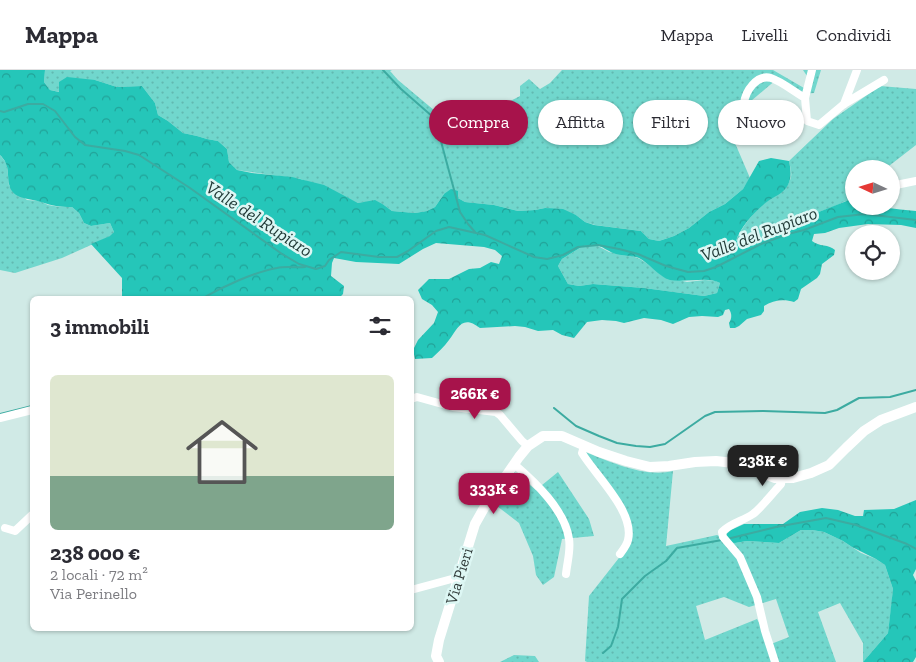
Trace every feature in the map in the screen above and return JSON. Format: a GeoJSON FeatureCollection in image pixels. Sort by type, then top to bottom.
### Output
{"type":"FeatureCollection","features":[{"type":"Feature","properties":{"kind":"street"},"geometry":{"type":"LineString","coordinates":[[812,70],[805,98],[807,121],[819,125],[844,104],[884,80]]}},
{"type":"Feature","properties":{"kind":"street"},"geometry":{"type":"LineString","coordinates":[[844,104],[857,70]]}},
{"type":"Feature","properties":{"kind":"street"},"geometry":{"type":"LineString","coordinates":[[745,100],[754,83],[763,77],[772,78],[805,98]]}},
{"type":"Feature","properties":{"kind":"street"},"geometry":{"type":"LineString","coordinates":[[900,184],[916,181]]}},
{"type":"Feature","properties":{"kind":"street"},"geometry":{"type":"LineString","coordinates":[[414,398],[417,397],[453,407],[496,412],[522,442],[528,446]]}},
{"type":"Feature","properties":{"kind":"street"},"geometry":{"type":"LineString","coordinates":[[775,662],[757,596],[740,557],[725,539],[722,532],[753,514],[781,484],[782,478],[793,478],[829,465],[864,431],[881,420],[913,408]]}},
{"type":"Feature","properties":{"kind":"street"},"geometry":{"type":"LineString","coordinates":[[0,418],[30,410]]}},
{"type":"Feature","properties":{"kind":"street","name":"Via Pieri"},"geometry":{"type":"LineString","coordinates":[[438,662],[436,656],[440,640],[475,524],[514,464],[528,446],[543,436],[562,436],[600,452],[650,467],[716,461],[734,463],[775,478],[782,478]]}},
{"type":"Feature","properties":{"kind":"street"},"geometry":{"type":"LineString","coordinates":[[584,446],[582,453],[615,498],[624,512],[628,523],[628,540],[620,554]]}},
{"type":"Feature","properties":{"kind":"street"},"geometry":{"type":"LineString","coordinates":[[514,464],[541,490],[566,526],[570,549],[566,574]]}},
{"type":"Feature","properties":{"kind":"street"},"geometry":{"type":"LineString","coordinates":[[5,528],[16,531],[30,516]]}},
{"type":"Feature","properties":{"kind":"street"},"geometry":{"type":"LineString","coordinates":[[414,589],[459,577]]}},
{"type":"Feature","properties":{"kind":"shaded area"},"geometry":{"type":"Polygon","coordinates":[[[45,70],[392,70],[390,71],[398,80],[429,106],[429,145],[528,145],[528,100],[512,100],[520,96],[520,86],[529,79],[540,89],[550,83],[562,70],[773,70],[804,88],[807,76],[803,70],[821,70],[814,93],[802,94],[777,79],[752,100],[718,100],[718,145],[736,145],[750,178],[743,189],[725,204],[709,212],[689,228],[659,241],[649,239],[641,231],[595,225],[585,222],[576,215],[545,208],[518,211],[494,205],[465,202],[444,194],[435,207],[427,211],[415,213],[392,211],[384,205],[366,202],[358,203],[301,179],[237,170],[229,162],[227,149],[218,141],[183,133],[158,115],[155,103],[142,86],[117,87],[95,80],[60,92],[50,90],[44,82],[45,70]]]}},
{"type":"Feature","properties":{"kind":"shaded area"},"geometry":{"type":"Polygon","coordinates":[[[880,86],[916,89],[916,145],[897,160],[845,160],[845,202],[791,223],[765,236],[751,240],[736,241],[745,224],[754,214],[788,184],[791,178],[789,161],[833,119],[880,86]]]}},
{"type":"Feature","properties":{"kind":"shaded area"},"geometry":{"type":"Polygon","coordinates":[[[0,155],[7,164],[9,186],[27,200],[40,201],[48,205],[60,207],[72,207],[79,213],[84,223],[91,226],[110,223],[114,232],[111,236],[62,258],[15,273],[0,270],[0,155]]]}},
{"type":"Feature","properties":{"kind":"shaded area"},"geometry":{"type":"Polygon","coordinates":[[[583,246],[598,246],[609,252],[627,254],[640,259],[662,276],[687,282],[716,281],[720,283],[717,293],[704,296],[644,288],[568,284],[558,266],[562,259],[583,246]]]}},
{"type":"Feature","properties":{"kind":"shaded area"},"geometry":{"type":"Polygon","coordinates":[[[585,452],[640,471],[662,473],[673,471],[666,546],[717,535],[735,543],[747,541],[779,543],[801,530],[812,530],[824,532],[843,541],[861,553],[876,559],[885,565],[893,589],[888,633],[863,662],[863,643],[840,603],[818,612],[836,662],[587,662],[585,661],[589,596],[626,549],[628,521],[585,452]],[[724,597],[696,606],[705,640],[757,619],[771,644],[789,637],[776,599],[749,607],[724,597]]]}},
{"type":"Feature","properties":{"kind":"shaded area"},"geometry":{"type":"Polygon","coordinates":[[[514,472],[536,490],[558,472],[589,519],[594,536],[562,539],[554,577],[543,585],[536,575],[533,556],[519,523],[493,503],[514,472]]]}},
{"type":"Feature","properties":{"kind":"shaded area"},"geometry":{"type":"Polygon","coordinates":[[[514,655],[535,656],[539,662],[500,662],[514,655]]]}},
{"type":"Feature","properties":{"kind":"green space"},"geometry":{"type":"Polygon","coordinates":[[[0,70],[45,70],[44,82],[50,90],[59,92],[59,82],[67,77],[95,80],[117,87],[142,86],[155,103],[158,115],[183,133],[218,141],[227,149],[229,162],[237,170],[292,177],[324,185],[358,203],[375,200],[392,211],[415,213],[427,211],[435,207],[444,194],[451,189],[458,191],[458,198],[465,202],[494,205],[518,211],[545,208],[563,209],[594,225],[641,231],[649,239],[659,241],[689,228],[709,212],[725,204],[743,189],[759,161],[771,158],[789,161],[790,180],[783,192],[768,201],[754,214],[741,230],[736,241],[752,240],[765,236],[791,223],[845,202],[845,215],[900,215],[900,209],[916,211],[916,228],[901,225],[845,225],[845,227],[825,233],[814,234],[812,241],[835,250],[834,255],[822,264],[817,278],[801,289],[798,299],[794,302],[771,302],[764,306],[764,311],[761,315],[747,319],[735,328],[730,328],[731,313],[729,309],[725,310],[723,315],[718,317],[689,317],[673,324],[644,318],[624,323],[602,320],[587,322],[574,338],[553,330],[538,331],[515,326],[480,328],[465,322],[458,327],[445,345],[432,358],[415,359],[414,348],[418,340],[434,323],[438,312],[432,305],[422,299],[418,290],[429,279],[449,279],[469,269],[480,268],[491,262],[499,264],[502,256],[495,250],[484,247],[436,243],[399,264],[356,262],[334,258],[331,276],[344,286],[341,296],[122,296],[122,278],[91,244],[110,236],[114,232],[110,223],[91,226],[84,223],[79,213],[72,207],[53,205],[18,196],[9,184],[7,165],[0,155],[0,70]],[[583,246],[562,259],[558,266],[568,284],[644,288],[704,296],[717,293],[720,283],[715,281],[670,280],[639,258],[616,254],[599,246],[583,246]]]}},
{"type":"Feature","properties":{"kind":"green space"},"geometry":{"type":"Polygon","coordinates":[[[916,500],[916,569],[913,575],[916,581],[916,657],[913,662],[863,662],[888,633],[893,589],[885,565],[876,559],[824,532],[812,530],[801,530],[779,543],[747,541],[735,543],[727,542],[723,537],[731,530],[744,524],[783,524],[800,512],[822,508],[838,510],[855,516],[863,516],[864,510],[894,509],[916,500]]]}},
{"type":"Feature","properties":{"kind":"waterway"},"geometry":{"type":"LineString","coordinates":[[383,70],[401,89],[433,117],[460,212],[475,232]]}},
{"type":"Feature","properties":{"kind":"waterway","name":"Valle del Rupiaro"},"geometry":{"type":"LineString","coordinates":[[0,111],[4,112],[28,104],[43,104],[55,111],[75,137],[85,145],[139,155],[190,188],[282,254],[299,264],[316,269],[325,266],[329,260],[341,252],[379,257],[397,257],[436,231],[449,227],[485,235],[534,257],[547,259],[563,255],[578,247],[598,245],[638,254],[666,266],[688,272],[704,271],[716,267],[761,244],[838,217],[865,214],[916,220]]}},
{"type":"Feature","properties":{"kind":"waterway"},"geometry":{"type":"LineString","coordinates":[[207,296],[248,276],[268,270],[280,267],[305,267]]}},
{"type":"Feature","properties":{"kind":"waterway"},"geometry":{"type":"LineString","coordinates":[[554,408],[576,426],[599,436],[617,443],[650,447],[665,444],[705,416],[715,412],[825,413],[837,410],[859,398],[890,397],[916,390]]}},
{"type":"Feature","properties":{"kind":"waterway"},"geometry":{"type":"LineString","coordinates":[[0,414],[30,406]]}},
{"type":"Feature","properties":{"kind":"waterway"},"geometry":{"type":"LineString","coordinates":[[727,539],[776,527],[826,518],[856,525],[916,549]]}},
{"type":"Feature","properties":{"kind":"waterway"},"geometry":{"type":"LineString","coordinates":[[603,653],[611,646],[618,627],[622,599],[645,576],[666,561],[677,548],[722,540]]}}]}
